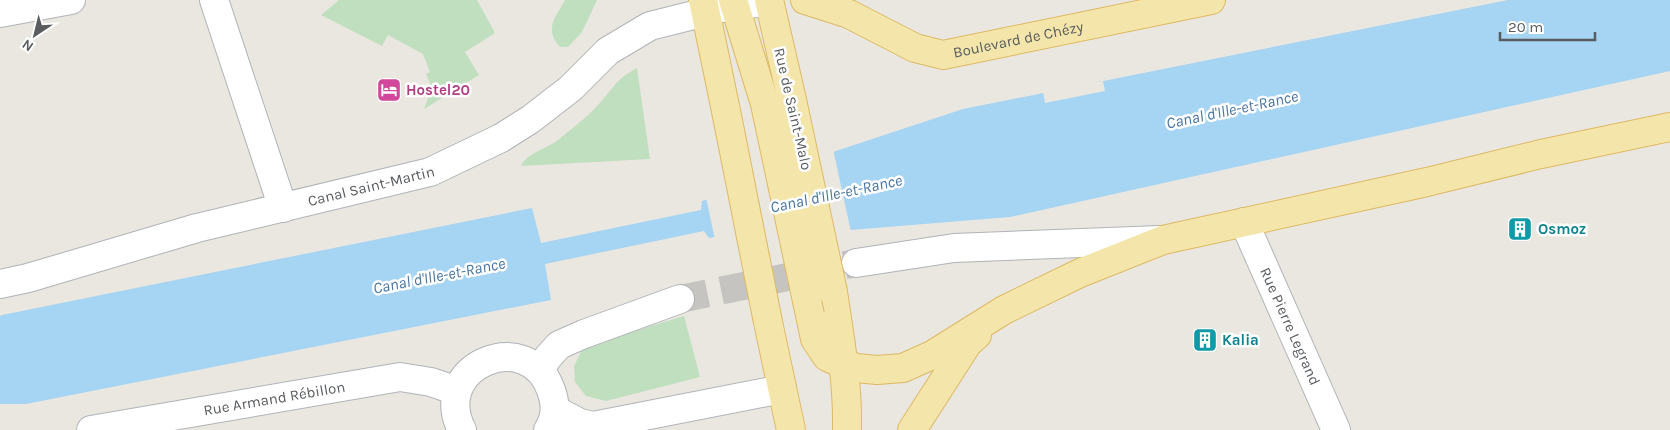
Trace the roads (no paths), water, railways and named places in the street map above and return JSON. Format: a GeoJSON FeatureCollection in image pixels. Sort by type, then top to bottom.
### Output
{"type":"FeatureCollection","features":[{"type":"Feature","properties":{"kind":"main road","name":"Boulevard de Chézy"},"geometry":{"type":"LineString","coordinates":[[805,0],[849,14],[915,48],[944,55],[1211,0]]}},
{"type":"Feature","properties":{"kind":"main road","name":"Rue de Saint-Malo"},"geometry":{"type":"LineString","coordinates":[[736,11],[773,1],[833,292],[843,364],[847,430]]}},
{"type":"Feature","properties":{"kind":"main road"},"geometry":{"type":"LineString","coordinates":[[704,6],[791,430]]}},
{"type":"Feature","properties":{"kind":"main road","name":"Rue de Saint-Malo"},"geometry":{"type":"LineString","coordinates":[[719,73],[732,43],[736,11]]}},
{"type":"Feature","properties":{"kind":"main road","name":"Rue de Saint-Malo"},"geometry":{"type":"LineString","coordinates":[[736,11],[765,104],[815,339],[827,357],[843,364]]}},
{"type":"Feature","properties":{"kind":"main road"},"geometry":{"type":"LineString","coordinates":[[843,364],[857,368],[878,370],[903,368],[932,355],[1004,310],[1080,272],[1163,240],[1427,182],[1541,154],[1670,127]]}},
{"type":"Feature","properties":{"kind":"main road"},"geometry":{"type":"LineString","coordinates":[[912,430],[968,342],[1004,310]]}},
{"type":"Feature","properties":{"kind":"street"},"geometry":{"type":"LineString","coordinates":[[0,13],[71,0]]}},
{"type":"Feature","properties":{"kind":"street"},"geometry":{"type":"LineString","coordinates":[[214,0],[283,208]]}},
{"type":"Feature","properties":{"kind":"street","name":"Canal Saint-Martin"},"geometry":{"type":"LineString","coordinates":[[0,284],[28,278],[197,228],[430,172],[501,138],[532,119],[571,88],[608,51],[650,26],[704,6]]}},
{"type":"Feature","properties":{"kind":"street","name":"Rue de Saint-Malo"},"geometry":{"type":"LineString","coordinates":[[704,6],[736,11]]}},
{"type":"Feature","properties":{"kind":"street","name":"Rue Pierre Legrand"},"geometry":{"type":"LineString","coordinates":[[1244,222],[1336,430]]}},
{"type":"Feature","properties":{"kind":"street"},"geometry":{"type":"LineString","coordinates":[[856,263],[954,248],[1163,240]]}},
{"type":"Feature","properties":{"kind":"street"},"geometry":{"type":"LineString","coordinates":[[540,370],[559,345],[680,299]]}},
{"type":"Feature","properties":{"kind":"street"},"geometry":{"type":"LineString","coordinates":[[458,427],[455,406],[457,391],[465,376],[478,364],[493,358],[510,356],[526,360],[540,370],[549,382],[554,396],[552,420],[593,426],[782,388]]}},
{"type":"Feature","properties":{"kind":"street","name":"Rue Armand Rébillon"},"geometry":{"type":"LineString","coordinates":[[91,430],[400,377],[431,382],[457,391]]}},
{"type":"Feature","properties":{"kind":"water","name":"Canal d'Ille-et-Rance"},"geometry":{"type":"Polygon","coordinates":[[[1508,0],[1670,0],[1670,71],[1010,217],[850,230],[847,215],[709,238],[704,231],[545,264],[551,300],[26,404],[0,404],[0,316],[2,315],[532,208],[541,243],[701,210],[702,201],[836,164],[833,152],[963,109],[1508,0]]]}},
{"type":"Feature","properties":{"kind":"tunnel"},"geometry":{"type":"LineString","coordinates":[[680,299],[856,263]]}},
{"type":"Feature","properties":{"kind":"place","name":"Hostel20"},"geometry":{"type":"Point","coordinates":[389,90]}},
{"type":"Feature","properties":{"kind":"place","name":"Osmoz"},"geometry":{"type":"Point","coordinates":[1520,229]}},
{"type":"Feature","properties":{"kind":"place","name":"Kalia"},"geometry":{"type":"Point","coordinates":[1205,340]}}]}
